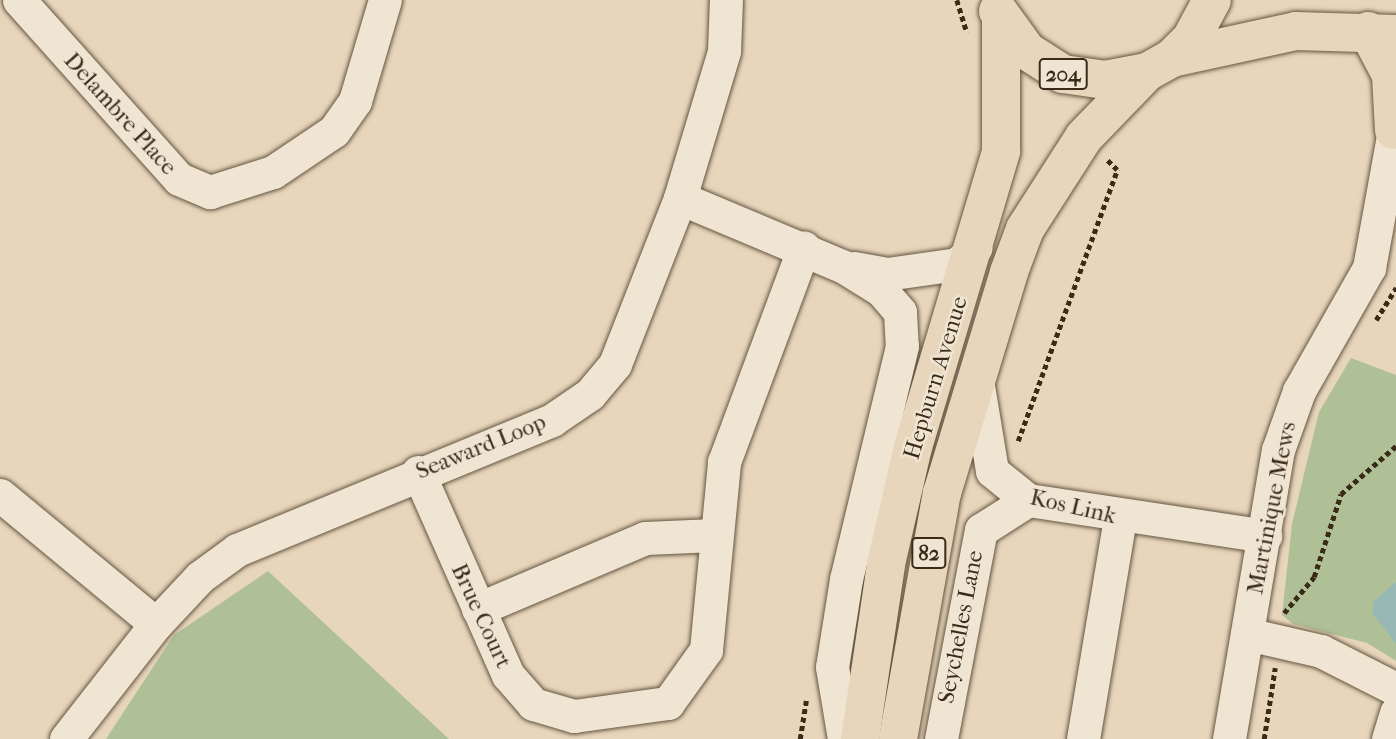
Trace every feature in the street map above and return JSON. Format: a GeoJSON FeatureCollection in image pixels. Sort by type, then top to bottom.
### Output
{"type":"FeatureCollection","features":[{"type":"Feature","properties":{"kind":"main road","name":"82"},"geometry":{"type":"LineString","coordinates":[[1159,65],[1191,39],[1212,0]]}},
{"type":"Feature","properties":{"kind":"main road","name":"204"},"geometry":{"type":"LineString","coordinates":[[998,9],[1027,51],[1063,74],[1105,80],[1159,65]]}},
{"type":"Feature","properties":{"kind":"main road","name":"Hepburn Avenue"},"geometry":{"type":"LineString","coordinates":[[860,739],[886,564],[913,447],[976,247],[1001,150],[998,9]]}},
{"type":"Feature","properties":{"kind":"main road"},"geometry":{"type":"LineString","coordinates":[[1159,65],[1260,36],[1382,32],[1391,75],[1395,129]]}},
{"type":"Feature","properties":{"kind":"main road","name":"Hepburn Avenue"},"geometry":{"type":"LineString","coordinates":[[898,739],[917,609],[976,371],[1025,229],[1084,137],[1159,65]]}},
{"type":"Feature","properties":{"kind":"street","name":"Delambre Place"},"geometry":{"type":"LineString","coordinates":[[19,0],[179,179],[209,192],[273,172],[334,131],[355,101],[385,0]]}},
{"type":"Feature","properties":{"kind":"street","name":"Seaward Loop"},"geometry":{"type":"LineString","coordinates":[[66,739],[156,624],[200,577],[237,550],[418,472],[552,420],[590,394],[615,364],[680,198],[724,51],[726,0]]}},
{"type":"Feature","properties":{"kind":"street","name":"Martinique Mews"},"geometry":{"type":"LineString","coordinates":[[1229,739],[1269,630],[1265,536],[1288,419],[1387,241],[1395,129]]}},
{"type":"Feature","properties":{"kind":"street"},"geometry":{"type":"LineString","coordinates":[[680,198],[804,247],[844,267],[881,290],[900,312],[902,346],[846,579],[832,667],[844,739]]}},
{"type":"Feature","properties":{"kind":"street"},"geometry":{"type":"LineString","coordinates":[[478,609],[645,538],[715,536],[724,462],[804,247]]}},
{"type":"Feature","properties":{"kind":"street"},"geometry":{"type":"LineString","coordinates":[[844,267],[910,271],[957,264],[976,247]]}},
{"type":"Feature","properties":{"kind":"street","name":"Kos Link"},"geometry":{"type":"LineString","coordinates":[[976,371],[992,471],[1028,500],[1120,518],[1265,536]]}},
{"type":"Feature","properties":{"kind":"street","name":"Brue Court"},"geometry":{"type":"LineString","coordinates":[[418,472],[508,675],[533,704],[574,716],[668,703],[706,650],[715,536]]}},
{"type":"Feature","properties":{"kind":"street"},"geometry":{"type":"LineString","coordinates":[[0,495],[156,624]]}},
{"type":"Feature","properties":{"kind":"street","name":"Seychelles Lane"},"geometry":{"type":"LineString","coordinates":[[941,739],[981,530],[1028,500]]}},
{"type":"Feature","properties":{"kind":"street"},"geometry":{"type":"LineString","coordinates":[[1083,739],[1120,518]]}},
{"type":"Feature","properties":{"kind":"street"},"geometry":{"type":"LineString","coordinates":[[1269,630],[1348,662],[1396,689]]}},
{"type":"Feature","properties":{"kind":"street"},"geometry":{"type":"LineString","coordinates":[[1388,739],[1396,712]]}},
{"type":"Feature","properties":{"kind":"path"},"geometry":{"type":"LineString","coordinates":[[957,0],[969,39]]}},
{"type":"Feature","properties":{"kind":"path"},"geometry":{"type":"LineString","coordinates":[[1368,333],[1396,288]]}},
{"type":"Feature","properties":{"kind":"path"},"geometry":{"type":"LineString","coordinates":[[1269,630],[1314,577],[1341,494],[1396,446]]}},
{"type":"Feature","properties":{"kind":"path"},"geometry":{"type":"LineString","coordinates":[[1264,739],[1269,630],[1283,599]]}},
{"type":"Feature","properties":{"kind":"green space"},"geometry":{"type":"Polygon","coordinates":[[[1351,358],[1396,375],[1396,661],[1367,643],[1293,624],[1282,615],[1292,524],[1319,412],[1351,358]]]}},
{"type":"Feature","properties":{"kind":"green space"},"geometry":{"type":"Polygon","coordinates":[[[268,571],[449,739],[106,739],[174,635],[268,571]]]}},
{"type":"Feature","properties":{"kind":"water"},"geometry":{"type":"Polygon","coordinates":[[[1396,582],[1396,644],[1372,613],[1374,601],[1396,582]]]}}]}
